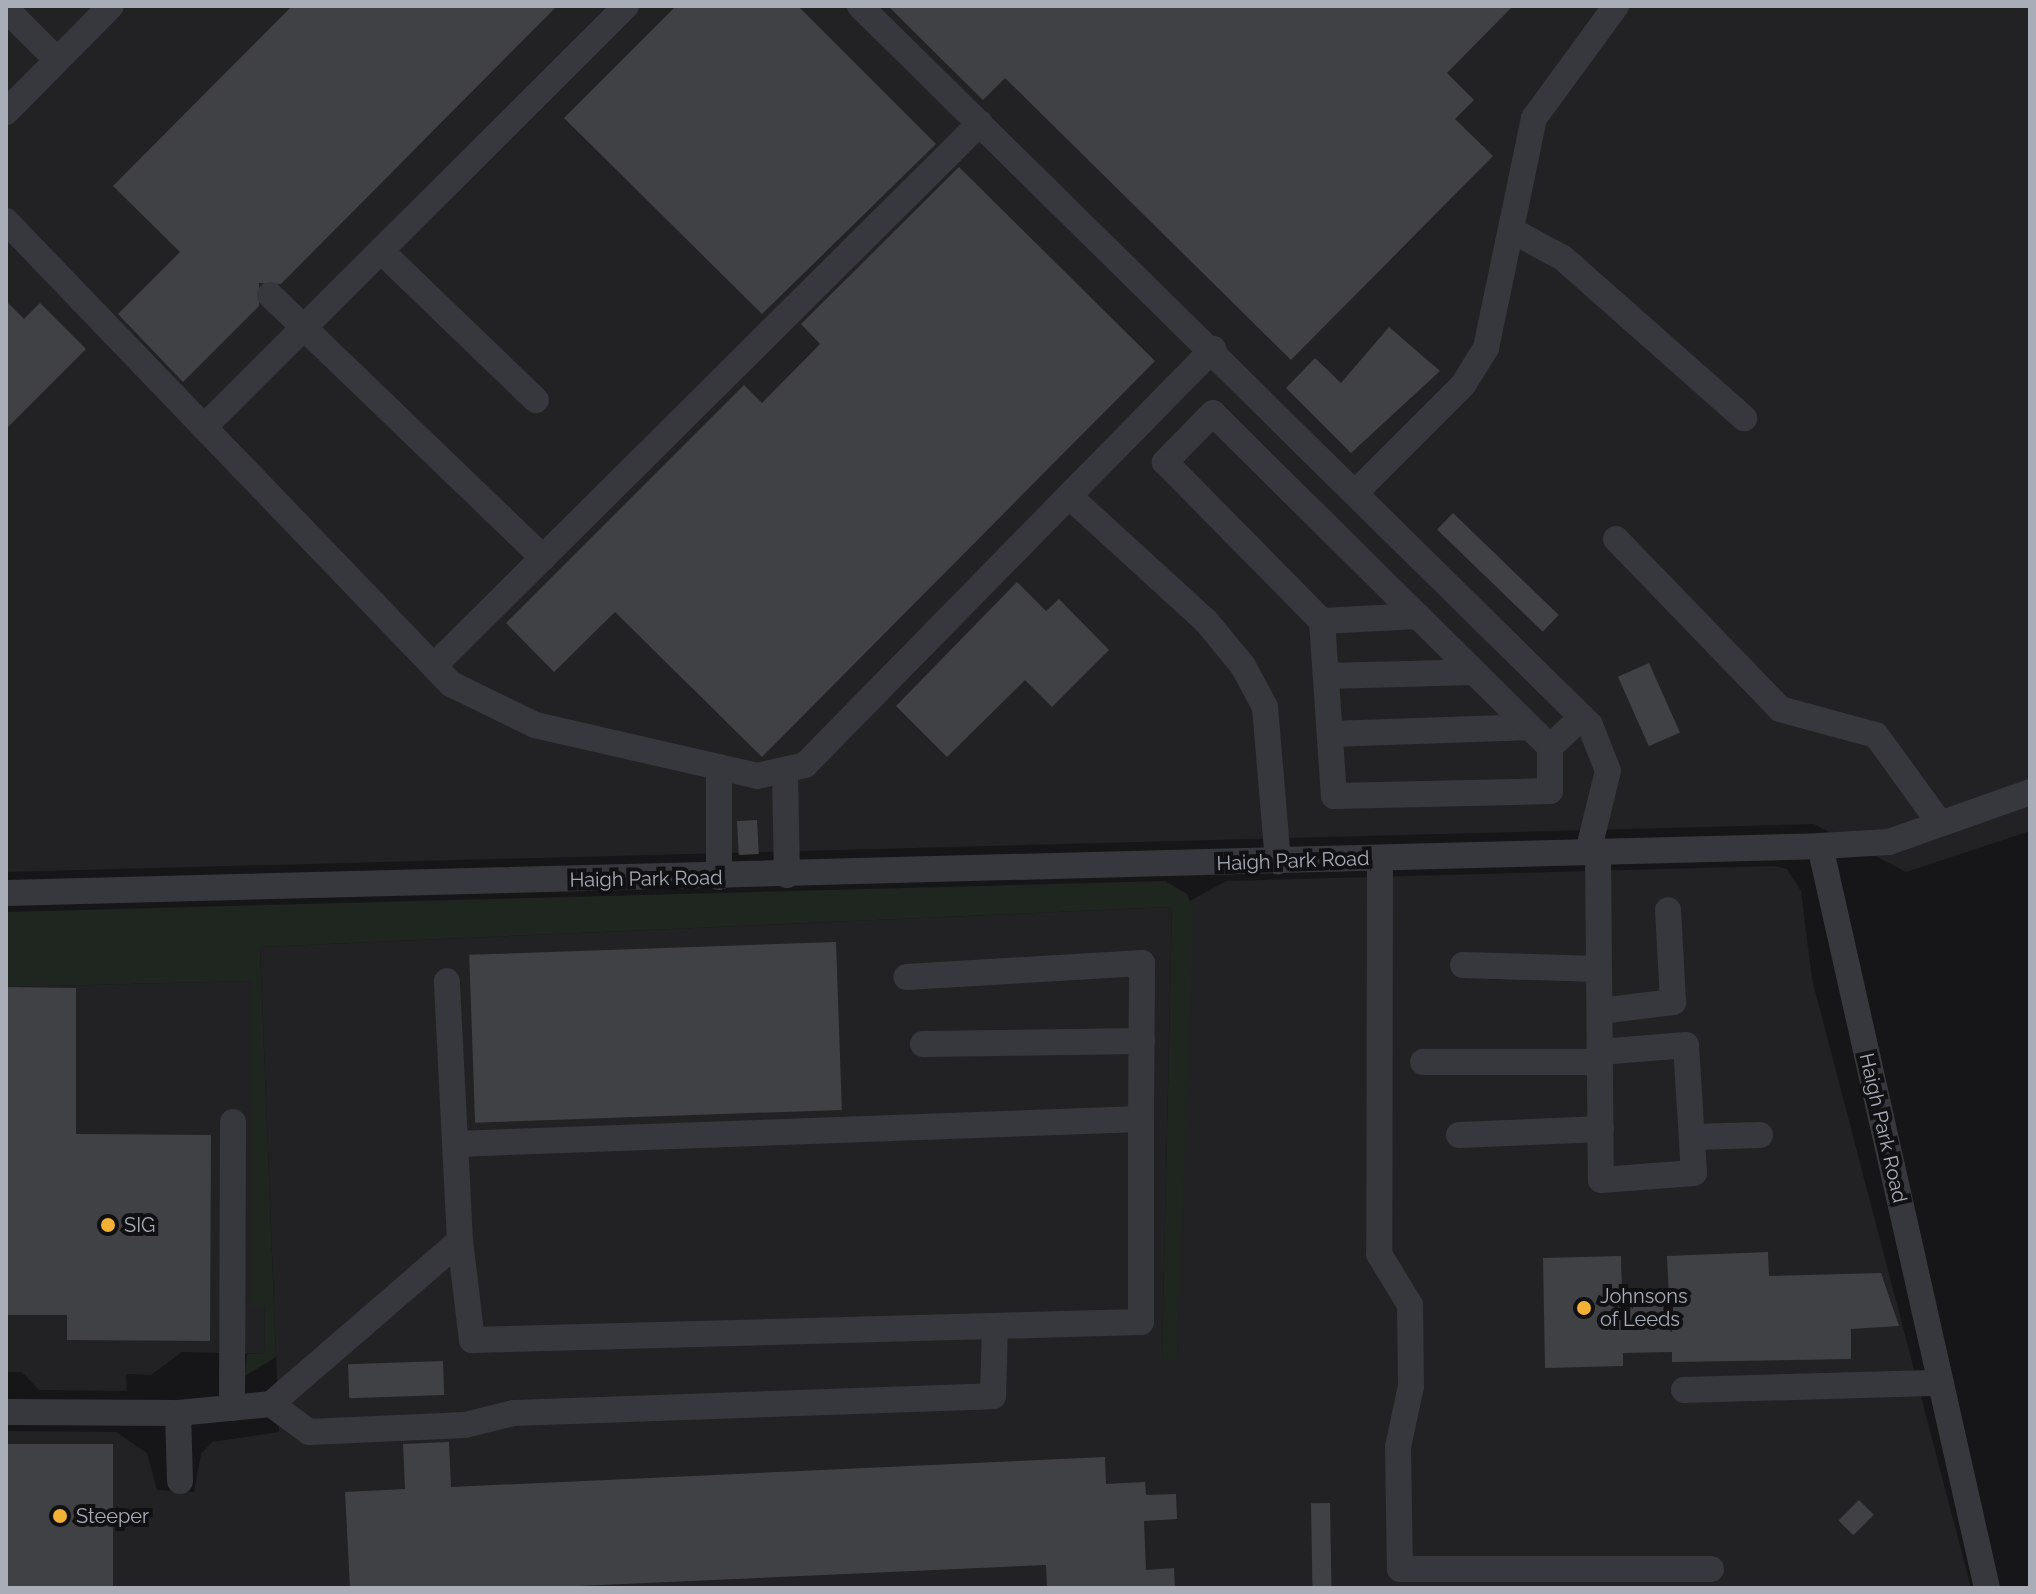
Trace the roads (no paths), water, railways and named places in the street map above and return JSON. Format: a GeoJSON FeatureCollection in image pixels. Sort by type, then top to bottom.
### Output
{"type":"FeatureCollection","features":[{"type":"Feature","properties":{"kind":"street"},"geometry":{"type":"LineString","coordinates":[[6,112],[111,6]]}},
{"type":"Feature","properties":{"kind":"street"},"geometry":{"type":"LineString","coordinates":[[204,427],[626,6]]}},
{"type":"Feature","properties":{"kind":"street"},"geometry":{"type":"LineString","coordinates":[[860,6],[1213,349],[1582,717],[1608,771],[1593,852],[1599,969],[1600,1011],[1600,1057],[1601,1129],[1601,1180],[1694,1173],[1686,1045],[1600,1057],[1423,1062]]}},
{"type":"Feature","properties":{"kind":"street"},"geometry":{"type":"LineString","coordinates":[[1356,492],[1463,385],[1486,348],[1513,231],[1534,118],[1616,6]]}},
{"type":"Feature","properties":{"kind":"street"},"geometry":{"type":"LineString","coordinates":[[6,9],[57,60]]}},
{"type":"Feature","properties":{"kind":"street"},"geometry":{"type":"LineString","coordinates":[[434,666],[980,123]]}},
{"type":"Feature","properties":{"kind":"street"},"geometry":{"type":"LineString","coordinates":[[6,221],[434,666],[500,713],[719,767],[785,774],[805,765],[1213,349]]}},
{"type":"Feature","properties":{"kind":"street"},"geometry":{"type":"LineString","coordinates":[[1513,231],[1563,258],[1744,418]]}},
{"type":"Feature","properties":{"kind":"street"},"geometry":{"type":"LineString","coordinates":[[381,251],[536,400]]}},
{"type":"Feature","properties":{"kind":"street"},"geometry":{"type":"LineString","coordinates":[[270,295],[543,558]]}},
{"type":"Feature","properties":{"kind":"street"},"geometry":{"type":"LineString","coordinates":[[1213,413],[1550,747],[1550,791],[1334,796],[1322,621],[1165,462],[1213,413]]}},
{"type":"Feature","properties":{"kind":"street"},"geometry":{"type":"LineString","coordinates":[[1069,496],[1206,621],[1243,666],[1265,707],[1278,861]]}},
{"type":"Feature","properties":{"kind":"street"},"geometry":{"type":"LineString","coordinates":[[1616,539],[1780,709],[1876,735],[1939,822]]}},
{"type":"Feature","properties":{"kind":"street"},"geometry":{"type":"LineString","coordinates":[[1322,621],[1418,616]]}},
{"type":"Feature","properties":{"kind":"street"},"geometry":{"type":"LineString","coordinates":[[1326,676],[1474,672]]}},
{"type":"Feature","properties":{"kind":"street"},"geometry":{"type":"LineString","coordinates":[[1550,747],[1582,717]]}},
{"type":"Feature","properties":{"kind":"street"},"geometry":{"type":"LineString","coordinates":[[1330,734],[1529,727]]}},
{"type":"Feature","properties":{"kind":"street"},"geometry":{"type":"LineString","coordinates":[[719,767],[719,877]]}},
{"type":"Feature","properties":{"kind":"street"},"geometry":{"type":"LineString","coordinates":[[785,774],[787,875]]}},
{"type":"Feature","properties":{"kind":"street"},"geometry":{"type":"LineString","coordinates":[[1820,846],[1889,842],[2030,792]]}},
{"type":"Feature","properties":{"kind":"street","name":"Haigh Park Road"},"geometry":{"type":"LineString","coordinates":[[6,893],[719,877],[1820,846],[1987,1588]]}},
{"type":"Feature","properties":{"kind":"street"},"geometry":{"type":"LineString","coordinates":[[1380,858],[1379,1254],[1410,1305],[1411,1386],[1398,1447],[1400,1569],[1711,1569]]}},
{"type":"Feature","properties":{"kind":"street"},"geometry":{"type":"LineString","coordinates":[[1600,1011],[1673,1002],[1668,910]]}},
{"type":"Feature","properties":{"kind":"street"},"geometry":{"type":"LineString","coordinates":[[447,981],[460,1241],[472,1340],[1141,1322],[1142,963],[906,977]]}},
{"type":"Feature","properties":{"kind":"street"},"geometry":{"type":"LineString","coordinates":[[1463,965],[1599,969]]}},
{"type":"Feature","properties":{"kind":"street"},"geometry":{"type":"LineString","coordinates":[[923,1044],[1142,1041]]}},
{"type":"Feature","properties":{"kind":"street"},"geometry":{"type":"LineString","coordinates":[[455,1144],[1141,1119]]}},
{"type":"Feature","properties":{"kind":"street"},"geometry":{"type":"LineString","coordinates":[[232,1408],[233,1122]]}},
{"type":"Feature","properties":{"kind":"street"},"geometry":{"type":"LineString","coordinates":[[1459,1135],[1601,1129]]}},
{"type":"Feature","properties":{"kind":"street"},"geometry":{"type":"LineString","coordinates":[[1692,1137],[1760,1135]]}},
{"type":"Feature","properties":{"kind":"street"},"geometry":{"type":"LineString","coordinates":[[6,1412],[178,1413],[271,1404],[460,1241]]}},
{"type":"Feature","properties":{"kind":"street"},"geometry":{"type":"LineString","coordinates":[[271,1404],[309,1432],[465,1425],[514,1413],[993,1396],[995,1326]]}},
{"type":"Feature","properties":{"kind":"street"},"geometry":{"type":"LineString","coordinates":[[1684,1390],[1941,1383]]}},
{"type":"Feature","properties":{"kind":"street"},"geometry":{"type":"LineString","coordinates":[[178,1413],[180,1481]]}},
{"type":"Feature","properties":{"kind":"place","name":"SIG"},"geometry":{"type":"Point","coordinates":[108,1225]}},
{"type":"Feature","properties":{"kind":"place","name":"Johnsons of Leeds"},"geometry":{"type":"Point","coordinates":[1584,1308]}},
{"type":"Feature","properties":{"kind":"place","name":"Steeper"},"geometry":{"type":"Point","coordinates":[60,1516]}}]}
